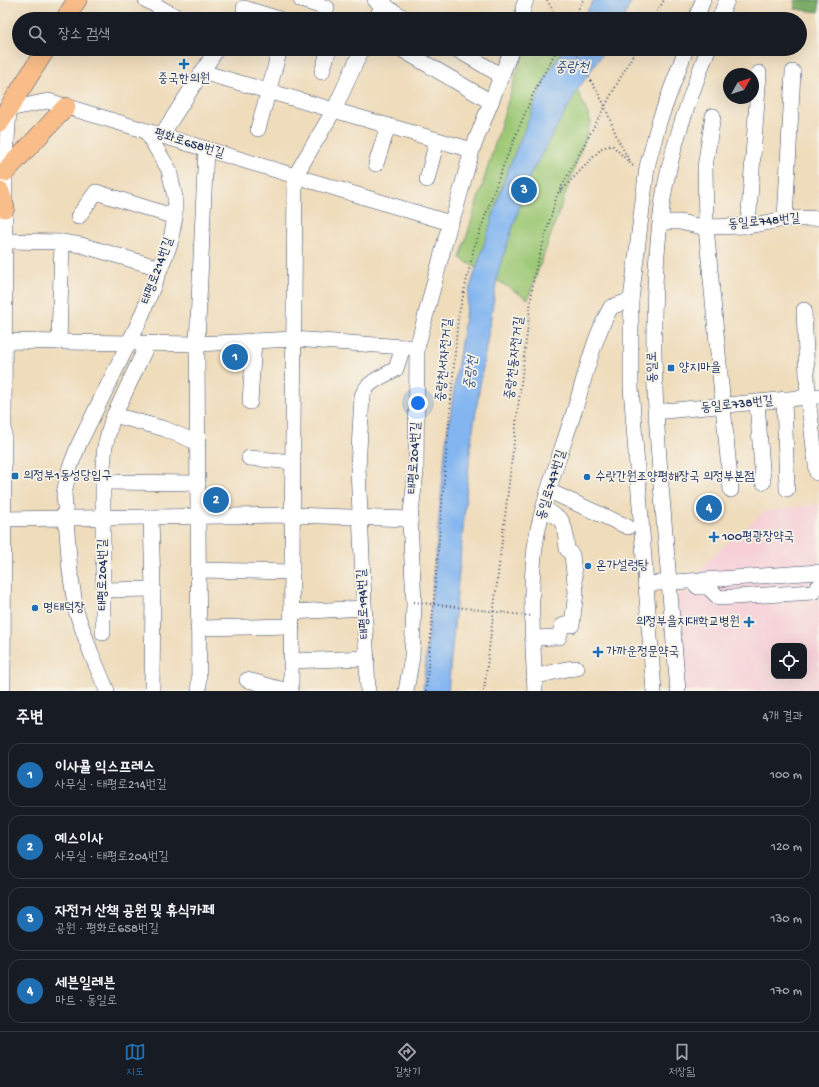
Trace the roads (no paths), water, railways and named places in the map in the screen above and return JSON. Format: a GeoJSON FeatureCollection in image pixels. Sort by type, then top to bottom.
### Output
{"type":"FeatureCollection","features":[{"type":"Feature","properties":{"kind":"main road"},"geometry":{"type":"LineString","coordinates":[[69,12],[76,0]]}},
{"type":"Feature","properties":{"kind":"main road"},"geometry":{"type":"LineString","coordinates":[[3,111],[41,56]]}},
{"type":"Feature","properties":{"kind":"main road"},"geometry":{"type":"LineString","coordinates":[[5,172],[66,107]]}},
{"type":"Feature","properties":{"kind":"street"},"geometry":{"type":"LineString","coordinates":[[146,0],[168,12]]}},
{"type":"Feature","properties":{"kind":"street"},"geometry":{"type":"LineString","coordinates":[[301,0],[327,8]]}},
{"type":"Feature","properties":{"kind":"street"},"geometry":{"type":"LineString","coordinates":[[523,12],[526,0]]}},
{"type":"Feature","properties":{"kind":"street"},"geometry":{"type":"LineString","coordinates":[[699,12],[703,0]]}},
{"type":"Feature","properties":{"kind":"street"},"geometry":{"type":"LineString","coordinates":[[722,12],[727,0]]}},
{"type":"Feature","properties":{"kind":"street"},"geometry":{"type":"LineString","coordinates":[[378,12],[381,2],[396,12]]}},
{"type":"Feature","properties":{"kind":"street"},"geometry":{"type":"LineString","coordinates":[[243,9],[254,12]]}},
{"type":"Feature","properties":{"kind":"street"},"geometry":{"type":"LineString","coordinates":[[161,136],[212,56]]}},
{"type":"Feature","properties":{"kind":"street"},"geometry":{"type":"LineString","coordinates":[[258,129],[278,56]]}},
{"type":"Feature","properties":{"kind":"street"},"geometry":{"type":"LineString","coordinates":[[322,72],[327,56]]}},
{"type":"Feature","properties":{"kind":"street"},"geometry":{"type":"LineString","coordinates":[[247,680],[264,683],[275,689],[291,691],[295,176],[334,110],[359,56]]}},
{"type":"Feature","properties":{"kind":"street"},"geometry":{"type":"LineString","coordinates":[[414,56],[491,102]]}},
{"type":"Feature","properties":{"kind":"street"},"geometry":{"type":"LineString","coordinates":[[468,56],[502,76]]}},
{"type":"Feature","properties":{"kind":"street"},"geometry":{"type":"LineString","coordinates":[[360,516],[358,468],[363,390],[396,369],[410,347],[450,222],[455,212],[472,150],[509,56]]}},
{"type":"Feature","properties":{"kind":"street","name":"동일로"},"geometry":{"type":"LineString","coordinates":[[654,691],[632,388],[631,300],[647,167],[659,122],[683,56]]}},
{"type":"Feature","properties":{"kind":"street","name":"동일로"},"geometry":{"type":"LineString","coordinates":[[678,691],[655,412],[653,350],[655,291],[664,199],[680,125],[705,56]]}},
{"type":"Feature","properties":{"kind":"street"},"geometry":{"type":"LineString","coordinates":[[202,72],[472,150]]}},
{"type":"Feature","properties":{"kind":"street"},"geometry":{"type":"LineString","coordinates":[[785,219],[793,72]]}},
{"type":"Feature","properties":{"kind":"street","name":"평화로658번길"},"geometry":{"type":"LineString","coordinates":[[3,111],[48,101],[450,222]]}},
{"type":"Feature","properties":{"kind":"street"},"geometry":{"type":"LineString","coordinates":[[748,226],[757,104]]}},
{"type":"Feature","properties":{"kind":"street"},"geometry":{"type":"LineString","coordinates":[[3,111],[5,172],[3,200],[5,241],[2,341],[3,691]]}},
{"type":"Feature","properties":{"kind":"street"},"geometry":{"type":"LineString","coordinates":[[713,116],[705,167],[706,227],[732,490]]}},
{"type":"Feature","properties":{"kind":"street"},"geometry":{"type":"LineString","coordinates":[[376,164],[388,126]]}},
{"type":"Feature","properties":{"kind":"street","name":"태평로214번길"},"geometry":{"type":"LineString","coordinates":[[66,518],[64,493],[70,467],[90,420],[139,322],[170,244],[175,217],[176,197],[169,170],[146,131]]}},
{"type":"Feature","properties":{"kind":"street"},"geometry":{"type":"LineString","coordinates":[[427,180],[437,140]]}},
{"type":"Feature","properties":{"kind":"street"},"geometry":{"type":"LineString","coordinates":[[198,691],[197,344],[206,149]]}},
{"type":"Feature","properties":{"kind":"street"},"geometry":{"type":"LineString","coordinates":[[78,217],[96,192],[175,217]]}},
{"type":"Feature","properties":{"kind":"street","name":"동일로748번길"},"geometry":{"type":"LineString","coordinates":[[661,222],[680,222],[687,225],[706,227],[748,226],[785,219],[819,218]]}},
{"type":"Feature","properties":{"kind":"street"},"geometry":{"type":"LineString","coordinates":[[5,241],[62,242],[81,245],[160,268]]}},
{"type":"Feature","properties":{"kind":"street"},"geometry":{"type":"LineString","coordinates":[[59,342],[62,242]]}},
{"type":"Feature","properties":{"kind":"street","name":"동일로747번길"},"geometry":{"type":"LineString","coordinates":[[534,684],[534,638],[531,585],[537,534],[592,354],[605,318],[611,307],[631,300]]}},
{"type":"Feature","properties":{"kind":"street"},"geometry":{"type":"LineString","coordinates":[[804,310],[814,396],[817,473]]}},
{"type":"Feature","properties":{"kind":"street"},"geometry":{"type":"LineString","coordinates":[[2,341],[197,344],[294,339],[410,347]]}},
{"type":"Feature","properties":{"kind":"street"},"geometry":{"type":"LineString","coordinates":[[250,402],[254,341]]}},
{"type":"Feature","properties":{"kind":"street","name":"태평로204번길"},"geometry":{"type":"LineString","coordinates":[[103,633],[103,482],[105,446],[114,415],[148,343]]}},
{"type":"Feature","properties":{"kind":"street","name":"태평로204번길"},"geometry":{"type":"LineString","coordinates":[[406,691],[412,657],[414,602],[410,519],[416,472],[410,347]]}},
{"type":"Feature","properties":{"kind":"street","name":"동일로738번길"},"geometry":{"type":"LineString","coordinates":[[655,412],[757,403],[814,396]]}},
{"type":"Feature","properties":{"kind":"street"},"geometry":{"type":"LineString","coordinates":[[784,400],[787,489]]}},
{"type":"Feature","properties":{"kind":"street"},"geometry":{"type":"LineString","coordinates":[[757,403],[763,482]]}},
{"type":"Feature","properties":{"kind":"street"},"geometry":{"type":"LineString","coordinates":[[114,415],[165,429],[198,443]]}},
{"type":"Feature","properties":{"kind":"street"},"geometry":{"type":"LineString","coordinates":[[249,458],[293,462]]}},
{"type":"Feature","properties":{"kind":"street"},"geometry":{"type":"LineString","coordinates":[[103,482],[198,483]]}},
{"type":"Feature","properties":{"kind":"street"},"geometry":{"type":"LineString","coordinates":[[549,491],[628,527]]}},
{"type":"Feature","properties":{"kind":"street"},"geometry":{"type":"LineString","coordinates":[[534,638],[559,637],[562,626],[567,624],[572,625],[576,592],[572,555],[567,548],[565,530],[561,520],[544,508]]}},
{"type":"Feature","properties":{"kind":"street"},"geometry":{"type":"LineString","coordinates":[[2,519],[198,517],[213,515],[360,516],[410,519]]}},
{"type":"Feature","properties":{"kind":"street","name":"태평로194번길"},"geometry":{"type":"LineString","coordinates":[[360,516],[368,691]]}},
{"type":"Feature","properties":{"kind":"street"},"geometry":{"type":"LineString","coordinates":[[151,517],[153,589],[152,691]]}},
{"type":"Feature","properties":{"kind":"street"},"geometry":{"type":"LineString","coordinates":[[66,518],[70,571],[76,611],[107,691]]}},
{"type":"Feature","properties":{"kind":"street"},"geometry":{"type":"LineString","coordinates":[[198,570],[292,572]]}},
{"type":"Feature","properties":{"kind":"street"},"geometry":{"type":"LineString","coordinates":[[646,584],[819,572]]}},
{"type":"Feature","properties":{"kind":"street"},"geometry":{"type":"LineString","coordinates":[[691,580],[698,587],[708,586],[719,598],[813,592],[819,586]]}},
{"type":"Feature","properties":{"kind":"street"},"geometry":{"type":"LineString","coordinates":[[103,590],[153,589]]}},
{"type":"Feature","properties":{"kind":"street"},"geometry":{"type":"LineString","coordinates":[[198,628],[292,619],[364,608]]}},
{"type":"Feature","properties":{"kind":"street"},"geometry":{"type":"LineString","coordinates":[[291,661],[367,658]]}},
{"type":"Feature","properties":{"kind":"street"},"geometry":{"type":"LineString","coordinates":[[534,684],[566,669],[578,668]]}},
{"type":"Feature","properties":{"kind":"water"},"geometry":{"type":"Polygon","coordinates":[[[594,0],[632,0],[626,12],[586,12],[594,0]]]}},
{"type":"Feature","properties":{"kind":"water","name":"중랑천"},"geometry":{"type":"Polygon","coordinates":[[[559,56],[601,56],[578,89],[530,175],[498,272],[471,442],[448,691],[423,691],[446,442],[469,291],[507,172],[546,77],[559,56]]]}},
{"type":"Feature","properties":{"kind":"place","name":"중국한의원"},"geometry":{"type":"Point","coordinates":[184,64]}},
{"type":"Feature","properties":{"kind":"place","name":"자전거 산책 공원 및 휴식카페"},"geometry":{"type":"Point","coordinates":[524,190]}},
{"type":"Feature","properties":{"kind":"place","name":"이사콜 익스프레스"},"geometry":{"type":"Point","coordinates":[235,357]}},
{"type":"Feature","properties":{"kind":"place","name":"양지마을"},"geometry":{"type":"Point","coordinates":[671,368]}},
{"type":"Feature","properties":{"kind":"place","name":"의정부1동성당입구"},"geometry":{"type":"Point","coordinates":[15,476]}},
{"type":"Feature","properties":{"kind":"place","name":"수랏간원조양평해장국 의정부본점"},"geometry":{"type":"Point","coordinates":[587,477]}},
{"type":"Feature","properties":{"kind":"place","name":"예스이사"},"geometry":{"type":"Point","coordinates":[216,500]}},
{"type":"Feature","properties":{"kind":"place","name":"세븐일레븐"},"geometry":{"type":"Point","coordinates":[709,508]}},
{"type":"Feature","properties":{"kind":"place","name":"100평광장약국"},"geometry":{"type":"Point","coordinates":[714,537]}},
{"type":"Feature","properties":{"kind":"place","name":"온가설렁탕"},"geometry":{"type":"Point","coordinates":[588,566]}},
{"type":"Feature","properties":{"kind":"place","name":"명태덕장"},"geometry":{"type":"Point","coordinates":[35,608]}},
{"type":"Feature","properties":{"kind":"place","name":"의정부을지대학교병원"},"geometry":{"type":"Point","coordinates":[749,622]}},
{"type":"Feature","properties":{"kind":"place","name":"가까운정문약국"},"geometry":{"type":"Point","coordinates":[598,652]}}]}
